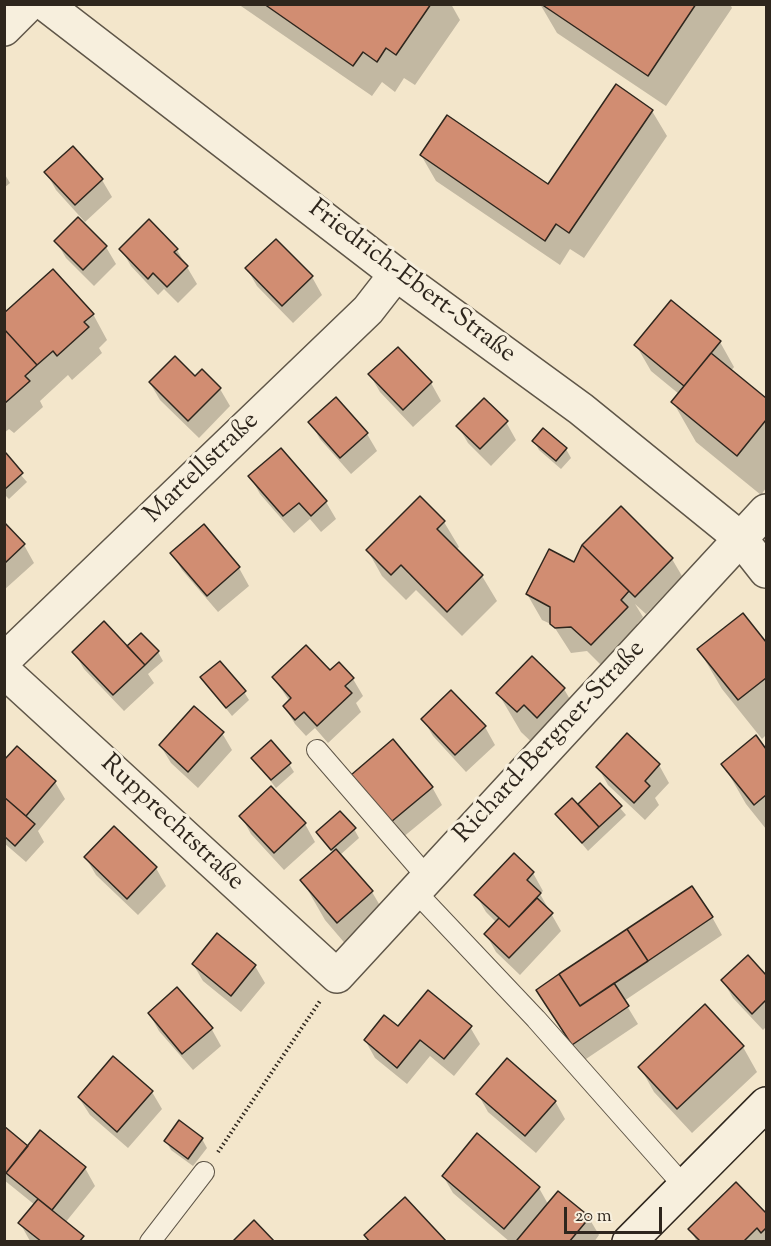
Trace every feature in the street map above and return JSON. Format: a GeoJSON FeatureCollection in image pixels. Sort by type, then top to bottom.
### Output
{"type":"FeatureCollection","features":[{"type":"Feature","properties":{"kind":"street"},"geometry":{"type":"LineString","coordinates":[[4,29],[29,4]]}},
{"type":"Feature","properties":{"kind":"street","name":"Friedrich-Ebert-Straße"},"geometry":{"type":"LineString","coordinates":[[45,4],[396,274],[581,409],[740,538],[766,572]]}},
{"type":"Feature","properties":{"kind":"street","name":"Martellstraße"},"geometry":{"type":"LineString","coordinates":[[4,660],[368,310],[396,274]]}},
{"type":"Feature","properties":{"kind":"street","name":"Richard-Bergner-Straße"},"geometry":{"type":"LineString","coordinates":[[337,976],[766,511]]}},
{"type":"Feature","properties":{"kind":"street","name":"Rupprechtstraße"},"geometry":{"type":"LineString","coordinates":[[4,671],[337,976]]}},
{"type":"Feature","properties":{"kind":"street"},"geometry":{"type":"LineString","coordinates":[[629,1242],[683,1185],[766,1104]]}},
{"type":"Feature","properties":{"kind":"lane"},"geometry":{"type":"LineString","coordinates":[[317,750],[421,884],[536,1019],[683,1185]]}},
{"type":"Feature","properties":{"kind":"lane"},"geometry":{"type":"LineString","coordinates":[[150,1242],[204,1172]]}},
{"type":"Feature","properties":{"kind":"path"},"geometry":{"type":"LineString","coordinates":[[204,1172],[337,976]]}},
{"type":"Feature","properties":{"kind":"building"},"geometry":{"type":"Polygon","coordinates":[[[264,4],[431,4],[396,55],[386,48],[377,62],[363,52],[353,66],[264,4]]]}},
{"type":"Feature","properties":{"kind":"building"},"geometry":{"type":"Polygon","coordinates":[[[541,4],[696,4],[648,76],[541,4]]]}},
{"type":"Feature","properties":{"kind":"building"},"geometry":{"type":"Polygon","coordinates":[[[616,84],[653,110],[569,233],[556,224],[545,241],[420,155],[447,115],[548,184],[616,84]]]}},
{"type":"Feature","properties":{"kind":"building"},"geometry":{"type":"Polygon","coordinates":[[[73,146],[103,179],[75,205],[44,172],[73,146]]]}},
{"type":"Feature","properties":{"kind":"building"},"geometry":{"type":"Polygon","coordinates":[[[78,217],[107,246],[83,270],[54,241],[78,217]]]}},
{"type":"Feature","properties":{"kind":"building"},"geometry":{"type":"Polygon","coordinates":[[[149,219],[178,249],[174,252],[188,266],[167,287],[153,273],[148,279],[119,249],[149,219]]]}},
{"type":"Feature","properties":{"kind":"building"},"geometry":{"type":"Polygon","coordinates":[[[276,239],[313,276],[282,306],[245,268],[276,239]]]}},
{"type":"Feature","properties":{"kind":"building"},"geometry":{"type":"Polygon","coordinates":[[[53,269],[94,314],[84,322],[89,327],[57,356],[53,351],[37,365],[4,329],[4,313],[53,269]]]}},
{"type":"Feature","properties":{"kind":"building"},"geometry":{"type":"Polygon","coordinates":[[[671,300],[721,341],[684,386],[634,345],[671,300]]]}},
{"type":"Feature","properties":{"kind":"building"},"geometry":{"type":"Polygon","coordinates":[[[4,329],[37,365],[25,376],[30,381],[4,404],[4,329]]]}},
{"type":"Feature","properties":{"kind":"building"},"geometry":{"type":"Polygon","coordinates":[[[398,347],[432,382],[403,410],[368,374],[398,347]]]}},
{"type":"Feature","properties":{"kind":"building"},"geometry":{"type":"Polygon","coordinates":[[[711,353],[766,398],[766,420],[737,456],[671,402],[711,353]]]}},
{"type":"Feature","properties":{"kind":"building"},"geometry":{"type":"Polygon","coordinates":[[[175,356],[195,376],[202,369],[221,388],[188,421],[149,382],[175,356]]]}},
{"type":"Feature","properties":{"kind":"building"},"geometry":{"type":"Polygon","coordinates":[[[336,397],[368,433],[340,458],[308,422],[336,397]]]}},
{"type":"Feature","properties":{"kind":"building"},"geometry":{"type":"Polygon","coordinates":[[[484,398],[508,421],[480,449],[456,426],[484,398]]]}},
{"type":"Feature","properties":{"kind":"building"},"geometry":{"type":"Polygon","coordinates":[[[543,428],[567,448],[556,461],[532,441],[543,428]]]}},
{"type":"Feature","properties":{"kind":"building"},"geometry":{"type":"Polygon","coordinates":[[[281,448],[327,501],[311,516],[299,503],[283,516],[248,476],[281,448]]]}},
{"type":"Feature","properties":{"kind":"building"},"geometry":{"type":"Polygon","coordinates":[[[6,453],[23,473],[4,490],[4,454],[6,453]]]}},
{"type":"Feature","properties":{"kind":"building"},"geometry":{"type":"Polygon","coordinates":[[[420,496],[445,521],[437,529],[483,575],[447,612],[401,565],[391,575],[366,550],[420,496]]]}},
{"type":"Feature","properties":{"kind":"building"},"geometry":{"type":"Polygon","coordinates":[[[621,506],[673,558],[635,597],[582,545],[621,506]]]}},
{"type":"Feature","properties":{"kind":"building"},"geometry":{"type":"Polygon","coordinates":[[[4,522],[25,544],[4,564],[4,522]]]}},
{"type":"Feature","properties":{"kind":"building"},"geometry":{"type":"Polygon","coordinates":[[[204,524],[240,567],[207,596],[170,553],[204,524]]]}},
{"type":"Feature","properties":{"kind":"building"},"geometry":{"type":"Polygon","coordinates":[[[582,545],[629,591],[621,600],[628,607],[591,645],[571,627],[555,628],[550,624],[550,607],[526,594],[549,549],[574,562],[582,545]]]}},
{"type":"Feature","properties":{"kind":"building"},"geometry":{"type":"Polygon","coordinates":[[[743,613],[766,642],[766,678],[738,700],[697,649],[743,613]]]}},
{"type":"Feature","properties":{"kind":"building"},"geometry":{"type":"Polygon","coordinates":[[[104,621],[145,665],[113,695],[72,652],[104,621]]]}},
{"type":"Feature","properties":{"kind":"building"},"geometry":{"type":"Polygon","coordinates":[[[141,633],[159,651],[145,665],[127,646],[141,633]]]}},
{"type":"Feature","properties":{"kind":"building"},"geometry":{"type":"Polygon","coordinates":[[[306,645],[330,670],[339,662],[354,678],[345,686],[352,693],[317,726],[304,712],[295,720],[283,706],[291,698],[272,677],[306,645]]]}},
{"type":"Feature","properties":{"kind":"building"},"geometry":{"type":"Polygon","coordinates":[[[532,656],[565,688],[537,718],[524,705],[517,712],[496,693],[532,656]]]}},
{"type":"Feature","properties":{"kind":"building"},"geometry":{"type":"Polygon","coordinates":[[[220,661],[246,691],[226,708],[200,677],[220,661]]]}},
{"type":"Feature","properties":{"kind":"building"},"geometry":{"type":"Polygon","coordinates":[[[451,690],[486,726],[455,755],[421,719],[451,690]]]}},
{"type":"Feature","properties":{"kind":"building"},"geometry":{"type":"Polygon","coordinates":[[[194,706],[224,732],[188,772],[159,745],[194,706]]]}},
{"type":"Feature","properties":{"kind":"building"},"geometry":{"type":"Polygon","coordinates":[[[627,733],[660,764],[645,781],[650,786],[634,803],[596,767],[627,733]]]}},
{"type":"Feature","properties":{"kind":"building"},"geometry":{"type":"Polygon","coordinates":[[[756,735],[766,749],[766,795],[754,805],[721,764],[756,735]]]}},
{"type":"Feature","properties":{"kind":"building"},"geometry":{"type":"Polygon","coordinates":[[[393,739],[433,787],[391,822],[351,775],[393,739]]]}},
{"type":"Feature","properties":{"kind":"building"},"geometry":{"type":"Polygon","coordinates":[[[271,740],[291,763],[271,780],[251,758],[271,740]]]}},
{"type":"Feature","properties":{"kind":"building"},"geometry":{"type":"Polygon","coordinates":[[[17,746],[56,781],[26,816],[4,797],[4,760],[17,746]]]}},
{"type":"Feature","properties":{"kind":"building"},"geometry":{"type":"Polygon","coordinates":[[[600,783],[622,806],[599,827],[578,804],[600,783]]]}},
{"type":"Feature","properties":{"kind":"building"},"geometry":{"type":"Polygon","coordinates":[[[271,786],[306,823],[274,853],[239,816],[271,786]]]}},
{"type":"Feature","properties":{"kind":"building"},"geometry":{"type":"Polygon","coordinates":[[[4,797],[35,824],[15,846],[4,836],[4,797]]]}},
{"type":"Feature","properties":{"kind":"building"},"geometry":{"type":"Polygon","coordinates":[[[572,798],[599,827],[582,843],[555,814],[572,798]]]}},
{"type":"Feature","properties":{"kind":"building"},"geometry":{"type":"Polygon","coordinates":[[[340,811],[356,828],[331,850],[316,832],[340,811]]]}},
{"type":"Feature","properties":{"kind":"building"},"geometry":{"type":"Polygon","coordinates":[[[114,826],[157,867],[127,899],[84,857],[114,826]]]}},
{"type":"Feature","properties":{"kind":"building"},"geometry":{"type":"Polygon","coordinates":[[[336,849],[373,891],[337,923],[300,880],[336,849]]]}},
{"type":"Feature","properties":{"kind":"building"},"geometry":{"type":"Polygon","coordinates":[[[514,853],[534,872],[527,880],[541,893],[509,927],[474,895],[514,853]]]}},
{"type":"Feature","properties":{"kind":"building"},"geometry":{"type":"Polygon","coordinates":[[[692,886],[713,917],[648,961],[627,929],[692,886]]]}},
{"type":"Feature","properties":{"kind":"building"},"geometry":{"type":"Polygon","coordinates":[[[537,898],[553,913],[509,958],[484,934],[499,918],[509,927],[537,898]]]}},
{"type":"Feature","properties":{"kind":"building"},"geometry":{"type":"Polygon","coordinates":[[[627,929],[648,961],[580,1006],[559,974],[627,929]]]}},
{"type":"Feature","properties":{"kind":"building"},"geometry":{"type":"Polygon","coordinates":[[[217,933],[256,965],[231,996],[192,964],[217,933]]]}},
{"type":"Feature","properties":{"kind":"building"},"geometry":{"type":"Polygon","coordinates":[[[748,955],[766,975],[766,1000],[752,1014],[721,980],[748,955]]]}},
{"type":"Feature","properties":{"kind":"building"},"geometry":{"type":"Polygon","coordinates":[[[559,974],[580,1006],[614,983],[629,1006],[572,1045],[536,990],[559,974]]]}},
{"type":"Feature","properties":{"kind":"building"},"geometry":{"type":"Polygon","coordinates":[[[177,987],[213,1028],[182,1054],[148,1013],[177,987]]]}},
{"type":"Feature","properties":{"kind":"building"},"geometry":{"type":"Polygon","coordinates":[[[428,990],[472,1026],[444,1059],[420,1040],[397,1068],[364,1040],[384,1015],[398,1026],[428,990]]]}},
{"type":"Feature","properties":{"kind":"building"},"geometry":{"type":"Polygon","coordinates":[[[705,1004],[744,1046],[677,1109],[638,1067],[705,1004]]]}},
{"type":"Feature","properties":{"kind":"building"},"geometry":{"type":"Polygon","coordinates":[[[113,1056],[153,1091],[117,1132],[78,1097],[113,1056]]]}},
{"type":"Feature","properties":{"kind":"building"},"geometry":{"type":"Polygon","coordinates":[[[507,1058],[556,1101],[525,1136],[476,1094],[507,1058]]]}},
{"type":"Feature","properties":{"kind":"building"},"geometry":{"type":"Polygon","coordinates":[[[179,1120],[203,1138],[188,1159],[164,1141],[179,1120]]]}},
{"type":"Feature","properties":{"kind":"building"},"geometry":{"type":"Polygon","coordinates":[[[4,1126],[28,1146],[6,1173],[4,1172],[4,1126]]]}},
{"type":"Feature","properties":{"kind":"building"},"geometry":{"type":"Polygon","coordinates":[[[40,1130],[86,1167],[52,1210],[6,1173],[40,1130]]]}},
{"type":"Feature","properties":{"kind":"building"},"geometry":{"type":"Polygon","coordinates":[[[477,1133],[540,1187],[504,1229],[442,1176],[477,1133]]]}},
{"type":"Feature","properties":{"kind":"building"},"geometry":{"type":"Polygon","coordinates":[[[736,1182],[766,1213],[766,1228],[761,1233],[757,1228],[743,1242],[701,1242],[688,1229],[736,1182]]]}},
{"type":"Feature","properties":{"kind":"building"},"geometry":{"type":"Polygon","coordinates":[[[558,1191],[590,1217],[569,1242],[519,1242],[517,1240],[558,1191]]]}},
{"type":"Feature","properties":{"kind":"building"},"geometry":{"type":"Polygon","coordinates":[[[405,1197],[447,1242],[370,1242],[364,1235],[405,1197]]]}},
{"type":"Feature","properties":{"kind":"building"},"geometry":{"type":"Polygon","coordinates":[[[38,1199],[84,1236],[79,1242],[42,1242],[18,1223],[38,1199]]]}},
{"type":"Feature","properties":{"kind":"building"},"geometry":{"type":"Polygon","coordinates":[[[254,1220],[275,1242],[232,1242],[254,1220]]]}}]}
